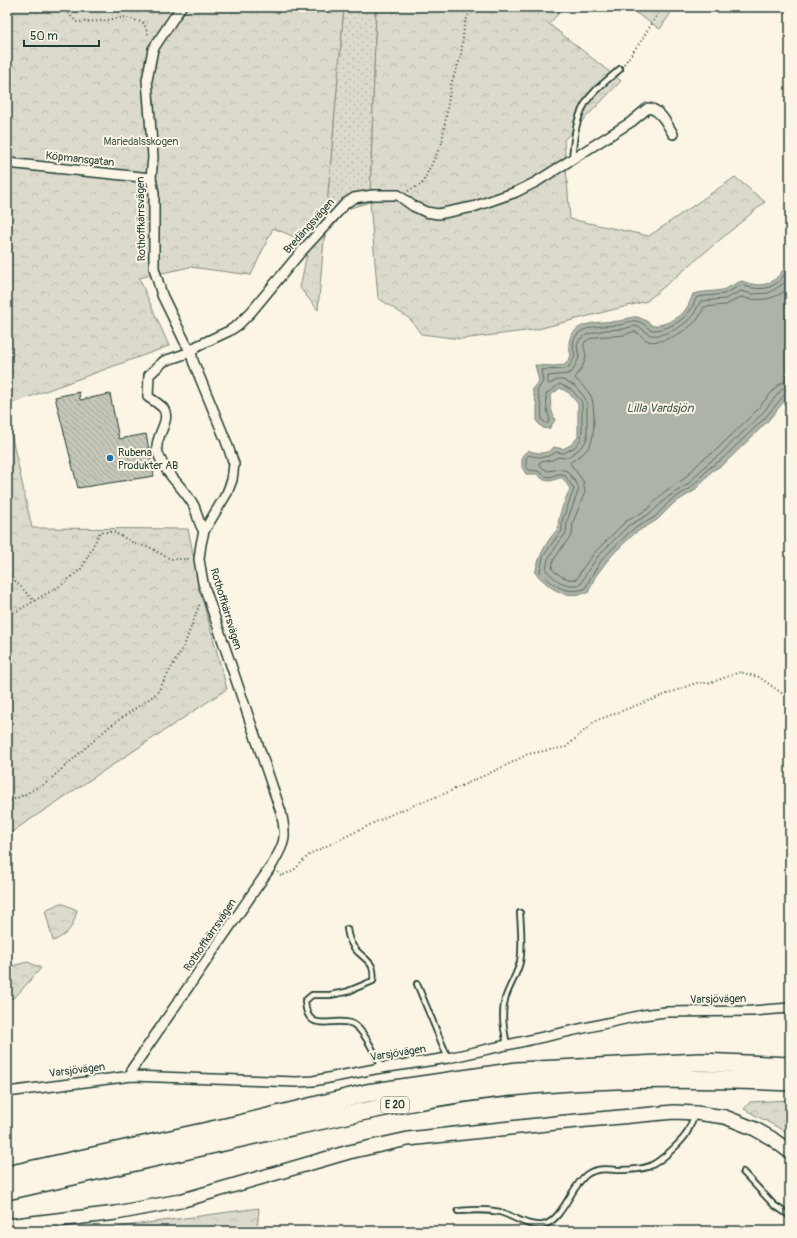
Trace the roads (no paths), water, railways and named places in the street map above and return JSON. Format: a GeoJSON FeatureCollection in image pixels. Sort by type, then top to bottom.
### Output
{"type":"FeatureCollection","features":[{"type":"Feature","properties":{"kind":"highway","name":"E 20"},"geometry":{"type":"LineString","coordinates":[[7,1175],[244,1123],[367,1094],[517,1071],[700,1062],[790,1066]]}},
{"type":"Feature","properties":{"kind":"highway","name":"E 20"},"geometry":{"type":"LineString","coordinates":[[7,1191],[354,1113],[477,1092],[530,1085],[602,1080],[673,1078],[790,1082]]}},
{"type":"Feature","properties":{"kind":"street","name":"Rothoffkärrsvägen"},"geometry":{"type":"LineString","coordinates":[[132,1076],[132,1069],[272,866],[284,844],[285,836],[284,825],[278,804],[203,583],[199,559],[204,532],[227,493],[232,480],[234,464],[193,361],[191,352],[162,295],[154,268],[154,193],[151,178],[153,157],[147,80],[153,49],[180,7]]}},
{"type":"Feature","properties":{"kind":"street"},"geometry":{"type":"LineString","coordinates":[[572,160],[631,122],[648,108],[657,111],[673,134]]}},
{"type":"Feature","properties":{"kind":"street","name":"Bredängsvägen"},"geometry":{"type":"LineString","coordinates":[[204,532],[200,525],[194,506],[169,474],[161,460],[157,448],[158,439],[166,419],[164,409],[148,397],[149,375],[164,361],[191,352],[197,346],[229,331],[238,325],[252,311],[300,253],[346,203],[354,198],[373,195],[398,196],[413,206],[426,212],[438,214],[473,207],[516,192],[536,182],[572,160]]}},
{"type":"Feature","properties":{"kind":"street","name":"Köpmansgatan"},"geometry":{"type":"LineString","coordinates":[[7,163],[151,178]]}},
{"type":"Feature","properties":{"kind":"street","name":"Varsjövägen"},"geometry":{"type":"LineString","coordinates":[[7,1092],[132,1076],[296,1082],[313,1081],[382,1068],[448,1058],[643,1014],[665,1012],[752,1011],[790,1008]]}},
{"type":"Feature","properties":{"kind":"street"},"geometry":{"type":"LineString","coordinates":[[7,1226],[116,1213],[180,1201],[349,1152],[408,1139],[556,1123],[674,1112],[696,1113],[725,1117],[771,1138],[790,1152]]}},
{"type":"Feature","properties":{"kind":"lane"},"geometry":{"type":"LineString","coordinates":[[572,160],[578,117],[585,103],[620,69]]}},
{"type":"Feature","properties":{"kind":"lane"},"geometry":{"type":"LineString","coordinates":[[507,1045],[503,1022],[503,1010],[505,1000],[518,970],[520,960],[522,940],[520,912]]}},
{"type":"Feature","properties":{"kind":"lane"},"geometry":{"type":"LineString","coordinates":[[347,928],[349,940],[355,949],[368,960],[374,972],[373,981],[346,992],[330,995],[312,995],[305,1001],[306,1010],[310,1018],[322,1023],[351,1023],[360,1029],[382,1068]]}},
{"type":"Feature","properties":{"kind":"lane"},"geometry":{"type":"LineString","coordinates":[[417,984],[448,1058]]}},
{"type":"Feature","properties":{"kind":"lane"},"geometry":{"type":"LineString","coordinates":[[458,1211],[484,1209],[501,1213],[532,1226],[545,1224],[552,1221],[558,1214],[586,1174],[597,1169],[627,1170],[650,1166],[666,1155],[685,1136],[696,1113]]}},
{"type":"Feature","properties":{"kind":"lane"},"geometry":{"type":"LineString","coordinates":[[744,1172],[774,1205],[790,1216]]}},
{"type":"Feature","properties":{"kind":"water","name":"Lilla Vardsjön"},"geometry":{"type":"Polygon","coordinates":[[[783,270],[790,270],[790,394],[767,422],[724,464],[712,471],[694,491],[674,503],[657,520],[635,533],[617,550],[595,577],[588,593],[571,595],[558,592],[553,589],[535,573],[544,549],[558,529],[560,514],[570,489],[563,478],[551,481],[544,480],[537,474],[526,474],[522,467],[522,456],[528,450],[545,453],[554,447],[563,449],[572,444],[578,437],[578,404],[569,393],[560,388],[550,396],[551,409],[555,420],[549,429],[543,428],[537,422],[537,406],[532,389],[539,381],[535,365],[565,365],[571,356],[569,344],[571,336],[582,326],[594,323],[619,321],[635,317],[644,320],[653,326],[662,324],[680,316],[688,306],[693,294],[722,290],[742,281],[760,285],[765,284],[774,279],[783,270]]]}},
{"type":"Feature","properties":{"kind":"place","name":"Rubena Produkter AB"},"geometry":{"type":"Point","coordinates":[110,458]}},
{"type":"Feature","properties":{"kind":"park label","name":"Mariedalsskogen"},"geometry":{"type":"Point","coordinates":[141,141]}}]}
